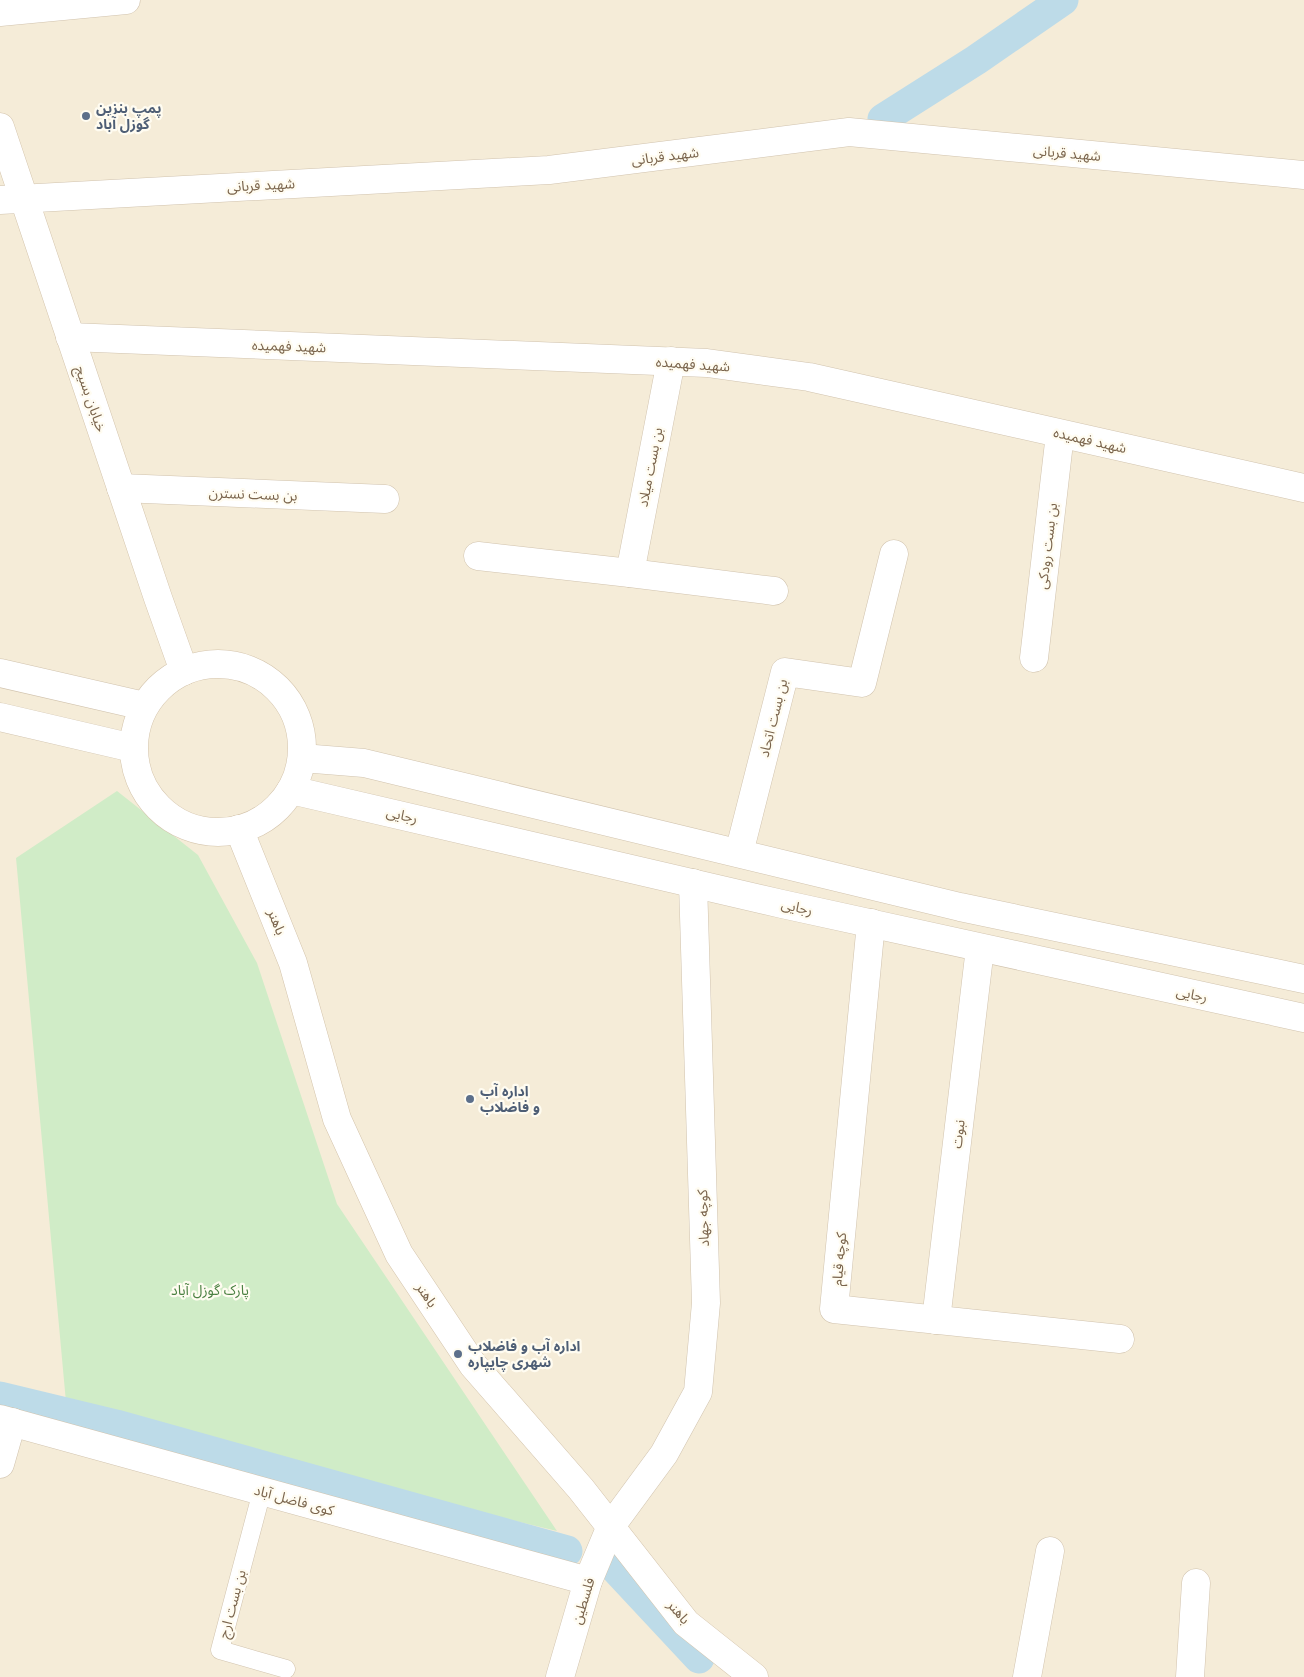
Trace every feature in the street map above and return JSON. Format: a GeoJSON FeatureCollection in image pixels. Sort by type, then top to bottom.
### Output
{"type":"FeatureCollection","features":[{"type":"Feature","properties":{"kind":"street"},"geometry":{"type":"LineString","coordinates":[[0,12],[126,0]]}},
{"type":"Feature","properties":{"kind":"street","name":"خیابان بسیج"},"geometry":{"type":"LineString","coordinates":[[0,127],[12,199],[70,337],[184,670]]}},
{"type":"Feature","properties":{"kind":"street","name":"شهید قربانی"},"geometry":{"type":"LineString","coordinates":[[12,199],[549,170],[849,132],[1304,175]]}},
{"type":"Feature","properties":{"kind":"street","name":"شهید فهمیده"},"geometry":{"type":"LineString","coordinates":[[70,337],[707,363],[809,377],[1304,488]]}},
{"type":"Feature","properties":{"kind":"street","name":"بن بست میلاد"},"geometry":{"type":"LineString","coordinates":[[630,573],[670,361]]}},
{"type":"Feature","properties":{"kind":"street","name":"بن بست رودکی"},"geometry":{"type":"LineString","coordinates":[[1034,658],[1060,434]]}},
{"type":"Feature","properties":{"kind":"street","name":"بن بست نسترن"},"geometry":{"type":"LineString","coordinates":[[121,488],[385,499]]}},
{"type":"Feature","properties":{"kind":"street","name":"بن بست اتحاد"},"geometry":{"type":"LineString","coordinates":[[739,853],[784,672],[862,683],[894,554]]}},
{"type":"Feature","properties":{"kind":"street"},"geometry":{"type":"LineString","coordinates":[[478,556],[774,591]]}},
{"type":"Feature","properties":{"kind":"street"},"geometry":{"type":"LineString","coordinates":[[208,664],[234,665],[258,673],[278,688],[293,708],[301,732],[302,758],[298,774],[291,790],[278,807],[260,821],[239,829],[214,832],[188,827],[166,815],[148,796],[137,773],[133,748],[136,726],[144,706],[161,685],[184,670],[208,664]]}},
{"type":"Feature","properties":{"kind":"street"},"geometry":{"type":"LineString","coordinates":[[0,672],[144,706]]}},
{"type":"Feature","properties":{"kind":"street"},"geometry":{"type":"LineString","coordinates":[[0,717],[133,748]]}},
{"type":"Feature","properties":{"kind":"street"},"geometry":{"type":"LineString","coordinates":[[302,758],[364,763],[960,907],[1304,979]]}},
{"type":"Feature","properties":{"kind":"street","name":"رجایی"},"geometry":{"type":"LineString","coordinates":[[291,790],[980,948],[1304,1018]]}},
{"type":"Feature","properties":{"kind":"street","name":"باهنر"},"geometry":{"type":"LineString","coordinates":[[239,829],[294,963],[337,1119],[399,1254],[473,1365],[581,1488],[686,1623],[754,1677]]}},
{"type":"Feature","properties":{"kind":"street","name":"کوچه جهاد"},"geometry":{"type":"LineString","coordinates":[[611,1526],[664,1454],[698,1392],[706,1303],[693,883]]}},
{"type":"Feature","properties":{"kind":"street","name":"کوچه قیام"},"geometry":{"type":"LineString","coordinates":[[871,923],[834,1309],[1120,1339]]}},
{"type":"Feature","properties":{"kind":"street","name":"نبوت"},"geometry":{"type":"LineString","coordinates":[[936,1320],[980,948]]}},
{"type":"Feature","properties":{"kind":"street"},"geometry":{"type":"LineString","coordinates":[[0,1464],[6,1420]]}},
{"type":"Feature","properties":{"kind":"street","name":"کوی فاضل آباد"},"geometry":{"type":"LineString","coordinates":[[6,1420],[588,1581]]}},
{"type":"Feature","properties":{"kind":"street","name":"فلسطین"},"geometry":{"type":"LineString","coordinates":[[560,1677],[588,1581],[611,1526]]}},
{"type":"Feature","properties":{"kind":"street"},"geometry":{"type":"LineString","coordinates":[[1027,1677],[1050,1551]]}},
{"type":"Feature","properties":{"kind":"street"},"geometry":{"type":"LineString","coordinates":[[1190,1677],[1196,1583]]}},
{"type":"Feature","properties":{"kind":"lane","name":"بن بست ارج"},"geometry":{"type":"LineString","coordinates":[[262,1490],[220,1650],[286,1669]]}},
{"type":"Feature","properties":{"kind":"shaded area"},"geometry":{"type":"Polygon","coordinates":[[[0,0],[1304,0],[1304,1677],[0,1677],[0,0]]]}},
{"type":"Feature","properties":{"kind":"green space","name":"پارک گوزل آباد"},"geometry":{"type":"Polygon","coordinates":[[[117,791],[198,855],[257,963],[337,1204],[557,1531],[67,1413],[16,858],[117,791]]]}},
{"type":"Feature","properties":{"kind":"waterway"},"geometry":{"type":"LineString","coordinates":[[883,119],[976,60],[1063,0]]}},
{"type":"Feature","properties":{"kind":"waterway"},"geometry":{"type":"LineString","coordinates":[[0,1397],[116,1425],[567,1551]]}},
{"type":"Feature","properties":{"kind":"waterway"},"geometry":{"type":"LineString","coordinates":[[615,1568],[699,1658]]}},
{"type":"Feature","properties":{"kind":"place","name":"پمپ بنزین گوزل آباد"},"geometry":{"type":"Point","coordinates":[86,116]}},
{"type":"Feature","properties":{"kind":"place","name":"اداره آب و فاضلاب"},"geometry":{"type":"Point","coordinates":[470,1099]}},
{"type":"Feature","properties":{"kind":"place","name":"اداره آب و فاضلاب شهری چایپاره"},"geometry":{"type":"Point","coordinates":[458,1354]}}]}
